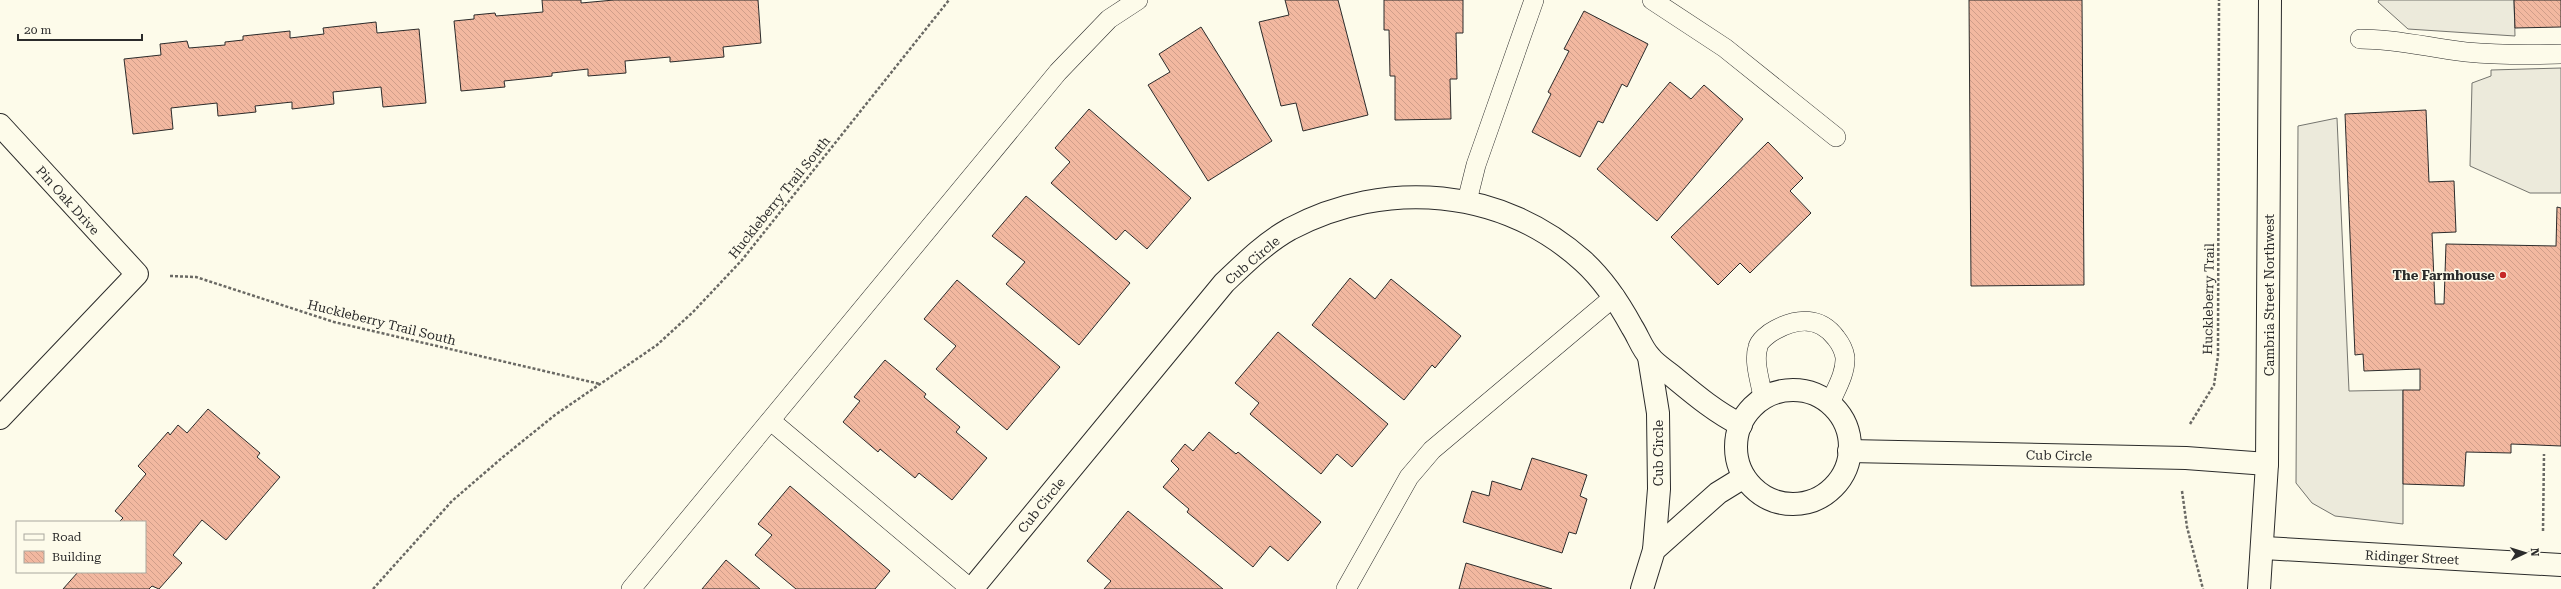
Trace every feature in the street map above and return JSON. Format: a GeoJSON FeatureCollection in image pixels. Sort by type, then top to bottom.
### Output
{"type":"FeatureCollection","features":[{"type":"Feature","properties":{"kind":"street","name":"Cambria Street Northwest"},"geometry":{"type":"LineString","coordinates":[[2259,589],[2264,548],[2268,464],[2270,0]]}},
{"type":"Feature","properties":{"kind":"street","name":"Pin Oak Drive"},"geometry":{"type":"LineString","coordinates":[[0,125],[137,274]]}},
{"type":"Feature","properties":{"kind":"street","name":"Cub Circle"},"geometry":{"type":"LineString","coordinates":[[972,589],[1224,283],[1256,253],[1290,230],[1311,220],[1371,201],[1419,196],[1467,201],[1512,214],[1548,234],[1583,261],[1615,296],[1650,357],[1716,413],[1741,425]]}},
{"type":"Feature","properties":{"kind":"street"},"geometry":{"type":"LineString","coordinates":[[0,418],[137,274]]}},
{"type":"Feature","properties":{"kind":"street","name":"Cub Circle"},"geometry":{"type":"LineString","coordinates":[[1642,589],[1654,550],[1659,489],[1658,413],[1650,357]]}},
{"type":"Feature","properties":{"kind":"street"},"geometry":{"type":"LineString","coordinates":[[1797,390],[1814,394],[1830,403],[1842,417],[1846,427],[1849,451],[1846,468],[1836,484],[1823,495],[1807,503],[1789,504],[1771,500],[1756,490],[1744,476],[1738,460],[1736,443],[1741,425],[1749,410],[1763,398],[1779,392],[1797,390]]}},
{"type":"Feature","properties":{"kind":"street","name":"Cub Circle"},"geometry":{"type":"LineString","coordinates":[[1849,451],[2186,458],[2268,464]]}},
{"type":"Feature","properties":{"kind":"street"},"geometry":{"type":"LineString","coordinates":[[1654,550],[1718,493],[1744,476]]}},
{"type":"Feature","properties":{"kind":"street","name":"Ridinger Street"},"geometry":{"type":"LineString","coordinates":[[2264,548],[2561,564]]}},
{"type":"Feature","properties":{"kind":"lane"},"geometry":{"type":"LineString","coordinates":[[631,589],[1058,72],[1109,20],[1138,0]]}},
{"type":"Feature","properties":{"kind":"lane"},"geometry":{"type":"LineString","coordinates":[[1467,201],[1476,165],[1534,0]]}},
{"type":"Feature","properties":{"kind":"lane"},"geometry":{"type":"LineString","coordinates":[[1652,0],[1725,48],[1836,137]]}},
{"type":"Feature","properties":{"kind":"lane"},"geometry":{"type":"LineString","coordinates":[[2360,39],[2388,39],[2464,52],[2495,54],[2561,54]]}},
{"type":"Feature","properties":{"kind":"lane"},"geometry":{"type":"LineString","coordinates":[[1346,589],[1409,477],[1432,450],[1615,296]]}},
{"type":"Feature","properties":{"kind":"lane"},"geometry":{"type":"LineString","coordinates":[[1763,398],[1757,357],[1758,346],[1769,333],[1781,326],[1802,320],[1817,322],[1831,331],[1840,343],[1845,357],[1843,372],[1830,403]]}},
{"type":"Feature","properties":{"kind":"lane"},"geometry":{"type":"LineString","coordinates":[[771,421],[972,589]]}},
{"type":"Feature","properties":{"kind":"path","name":"Huckleberry Trail South"},"geometry":{"type":"LineString","coordinates":[[373,589],[452,501],[555,415],[657,345],[693,312],[742,260],[949,0]]}},
{"type":"Feature","properties":{"kind":"path","name":"Huckleberry Trail"},"geometry":{"type":"LineString","coordinates":[[2203,589],[2187,527],[2182,495],[2190,422],[2214,384],[2218,356],[2219,0]]}},
{"type":"Feature","properties":{"kind":"path","name":"Huckleberry Trail South"},"geometry":{"type":"LineString","coordinates":[[137,274],[196,277],[334,322],[601,384]]}},
{"type":"Feature","properties":{"kind":"path"},"geometry":{"type":"LineString","coordinates":[[2543,533],[2544,454]]}},
{"type":"Feature","properties":{"kind":"shaded area"},"geometry":{"type":"Polygon","coordinates":[[[2379,0],[2514,0],[2515,36],[2408,29],[2378,2],[2379,0]]]}},
{"type":"Feature","properties":{"kind":"shaded area"},"geometry":{"type":"Polygon","coordinates":[[[2561,68],[2561,193],[2530,193],[2470,166],[2472,83],[2491,76],[2491,70],[2561,68]]]}},
{"type":"Feature","properties":{"kind":"shaded area"},"geometry":{"type":"Polygon","coordinates":[[[2337,118],[2349,391],[2403,390],[2403,524],[2335,516],[2312,503],[2296,483],[2298,126],[2337,118]]]}},
{"type":"Feature","properties":{"kind":"building"},"geometry":{"type":"Polygon","coordinates":[[[542,0],[581,0],[581,3],[614,0],[758,0],[761,43],[723,47],[724,57],[670,62],[670,57],[625,61],[626,73],[588,76],[588,69],[552,73],[552,76],[504,81],[505,87],[461,91],[454,21],[474,19],[474,15],[495,13],[496,16],[543,12],[542,0]]]}},
{"type":"Feature","properties":{"kind":"building"},"geometry":{"type":"Polygon","coordinates":[[[1285,0],[1338,0],[1368,115],[1303,131],[1296,103],[1281,106],[1259,22],[1289,15],[1285,0]]]}},
{"type":"Feature","properties":{"kind":"building"},"geometry":{"type":"Polygon","coordinates":[[[1384,0],[1463,0],[1463,33],[1456,33],[1457,79],[1450,79],[1451,119],[1395,120],[1395,76],[1390,76],[1389,30],[1384,30],[1384,0]]]}},
{"type":"Feature","properties":{"kind":"building"},"geometry":{"type":"Polygon","coordinates":[[[1969,0],[2082,0],[2084,285],[1971,286],[1969,0]]]}},
{"type":"Feature","properties":{"kind":"building"},"geometry":{"type":"Polygon","coordinates":[[[2514,0],[2561,0],[2561,27],[2515,28],[2514,0]]]}},
{"type":"Feature","properties":{"kind":"building"},"geometry":{"type":"Polygon","coordinates":[[[1584,11],[1648,44],[1627,87],[1622,84],[1603,123],[1598,121],[1580,157],[1532,132],[1551,94],[1548,92],[1569,51],[1564,49],[1584,11]]]}},
{"type":"Feature","properties":{"kind":"building"},"geometry":{"type":"Polygon","coordinates":[[[376,22],[377,33],[419,29],[426,103],[383,107],[381,87],[333,92],[334,104],[292,109],[292,102],[255,106],[256,112],[218,116],[217,103],[171,108],[173,129],[133,134],[124,59],[161,55],[160,44],[187,41],[189,48],[225,45],[225,42],[243,40],[243,36],[290,31],[290,38],[324,34],[323,28],[376,22]]]}},
{"type":"Feature","properties":{"kind":"building"},"geometry":{"type":"Polygon","coordinates":[[[1201,27],[1272,141],[1208,181],[1148,85],[1170,72],[1159,54],[1201,27]]]}},
{"type":"Feature","properties":{"kind":"building"},"geometry":{"type":"Polygon","coordinates":[[[1670,82],[1691,99],[1704,85],[1743,119],[1657,221],[1597,169],[1670,82]]]}},
{"type":"Feature","properties":{"kind":"building"},"geometry":{"type":"Polygon","coordinates":[[[1089,109],[1191,198],[1147,249],[1125,230],[1116,240],[1051,183],[1070,162],[1055,148],[1089,109]]]}},
{"type":"Feature","properties":{"kind":"building","name":"The Farmhouse"},"geometry":{"type":"Polygon","coordinates":[[[2426,110],[2429,182],[2454,181],[2456,232],[2432,233],[2435,304],[2444,304],[2446,244],[2556,246],[2557,207],[2561,208],[2561,446],[2511,444],[2511,453],[2466,452],[2464,486],[2403,484],[2403,390],[2420,390],[2420,369],[2364,371],[2363,354],[2355,355],[2345,114],[2426,110]]]}},
{"type":"Feature","properties":{"kind":"building"},"geometry":{"type":"Polygon","coordinates":[[[1768,142],[1803,178],[1790,191],[1811,213],[1750,273],[1740,263],[1718,285],[1671,237],[1768,142]]]}},
{"type":"Feature","properties":{"kind":"building"},"geometry":{"type":"Polygon","coordinates":[[[1026,196],[1130,283],[1079,345],[1006,284],[1025,262],[992,236],[1026,196]]]}},
{"type":"Feature","properties":{"kind":"building"},"geometry":{"type":"Polygon","coordinates":[[[1350,278],[1375,299],[1391,279],[1461,336],[1435,368],[1432,365],[1404,400],[1312,325],[1350,278]]]}},
{"type":"Feature","properties":{"kind":"building"},"geometry":{"type":"Polygon","coordinates":[[[957,280],[1060,367],[1007,430],[936,369],[956,346],[924,319],[957,280]]]}},
{"type":"Feature","properties":{"kind":"building"},"geometry":{"type":"Polygon","coordinates":[[[1278,332],[1388,424],[1352,467],[1337,454],[1321,474],[1250,414],[1259,403],[1235,383],[1278,332]]]}},
{"type":"Feature","properties":{"kind":"building"},"geometry":{"type":"Polygon","coordinates":[[[885,360],[926,394],[924,397],[960,427],[956,432],[987,458],[952,500],[919,473],[915,478],[880,449],[878,452],[843,422],[860,401],[854,397],[885,360]]]}},
{"type":"Feature","properties":{"kind":"building"},"geometry":{"type":"Polygon","coordinates":[[[208,409],[260,453],[257,457],[280,477],[226,540],[202,520],[173,555],[182,563],[159,589],[152,586],[149,589],[63,589],[77,573],[146,573],[146,521],[120,521],[123,518],[115,511],[146,474],[138,466],[168,432],[170,435],[178,425],[187,433],[208,409]]]}},
{"type":"Feature","properties":{"kind":"building"},"geometry":{"type":"Polygon","coordinates":[[[1209,432],[1236,454],[1238,452],[1321,522],[1288,561],[1270,546],[1253,567],[1187,512],[1189,509],[1163,487],[1179,469],[1171,461],[1185,444],[1193,451],[1209,432]]]}},
{"type":"Feature","properties":{"kind":"building"},"geometry":{"type":"Polygon","coordinates":[[[1532,458],[1587,475],[1580,496],[1587,499],[1576,534],[1569,532],[1562,553],[1463,522],[1472,491],[1489,496],[1492,481],[1521,490],[1532,458]]]}},
{"type":"Feature","properties":{"kind":"building"},"geometry":{"type":"Polygon","coordinates":[[[790,486],[890,571],[875,589],[796,589],[755,555],[772,535],[758,524],[790,486]]]}},
{"type":"Feature","properties":{"kind":"building"},"geometry":{"type":"Polygon","coordinates":[[[1128,511],[1223,589],[1104,589],[1111,581],[1087,561],[1128,511]]]}},
{"type":"Feature","properties":{"kind":"building"},"geometry":{"type":"Polygon","coordinates":[[[726,560],[760,589],[702,589],[726,560]]]}},
{"type":"Feature","properties":{"kind":"building"},"geometry":{"type":"Polygon","coordinates":[[[1466,563],[1552,589],[1459,589],[1466,563]]]}},
{"type":"Feature","properties":{"kind":"place","name":"The Farmhouse"},"geometry":{"type":"Point","coordinates":[2503,275]}}]}
